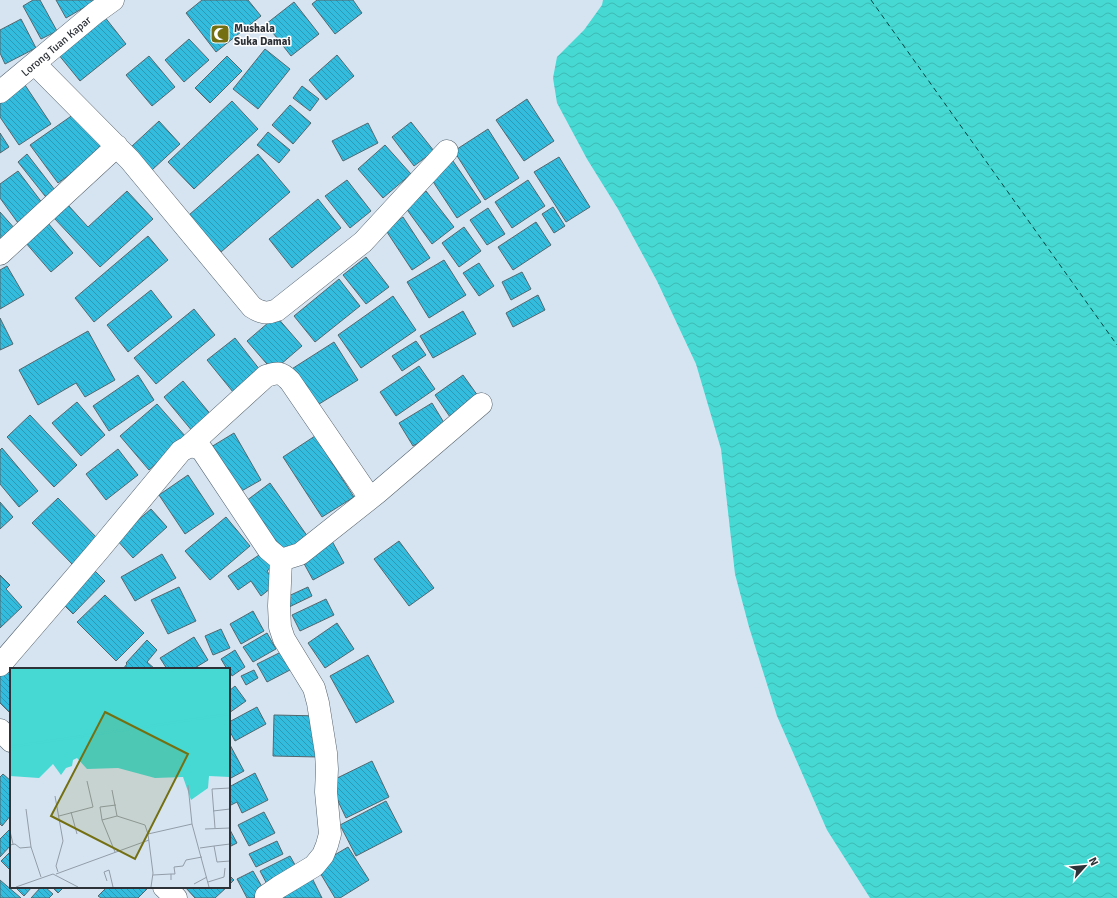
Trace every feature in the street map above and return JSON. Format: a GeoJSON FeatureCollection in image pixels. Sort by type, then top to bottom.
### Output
{"type":"FeatureCollection","features":[{"type":"Feature","properties":{"kind":"street","name":"Lorong Tuan Kapar"},"geometry":{"type":"LineString","coordinates":[[0,92],[113,0]]}},
{"type":"Feature","properties":{"kind":"street"},"geometry":{"type":"LineString","coordinates":[[35,64],[130,160],[252,307],[259,312],[269,313],[277,310],[363,242],[447,151]]}},
{"type":"Feature","properties":{"kind":"street"},"geometry":{"type":"LineString","coordinates":[[0,254],[117,146]]}},
{"type":"Feature","properties":{"kind":"street"},"geometry":{"type":"LineString","coordinates":[[0,665],[98,551],[181,451],[188,447],[266,376],[277,373],[284,375],[290,381],[370,498]]}},
{"type":"Feature","properties":{"kind":"street"},"geometry":{"type":"LineString","coordinates":[[281,560],[300,554],[370,498],[481,404]]}},
{"type":"Feature","properties":{"kind":"street"},"geometry":{"type":"LineString","coordinates":[[188,447],[195,446],[202,450],[268,549],[281,560]]}},
{"type":"Feature","properties":{"kind":"street"},"geometry":{"type":"LineString","coordinates":[[266,897],[279,887],[314,866],[323,854],[330,834],[326,792],[326,753],[318,703],[314,688],[284,639],[280,627],[279,599],[281,560]]}},
{"type":"Feature","properties":{"kind":"street"},"geometry":{"type":"LineString","coordinates":[[0,730],[10,740]]}},
{"type":"Feature","properties":{"kind":"street"},"geometry":{"type":"LineString","coordinates":[[165,888],[176,898]]}},
{"type":"Feature","properties":{"kind":"water"},"geometry":{"type":"Polygon","coordinates":[[[603,0],[1117,0],[1117,898],[870,898],[827,830],[777,716],[749,627],[735,574],[721,449],[696,364],[657,281],[618,209],[587,159],[557,103],[553,78],[557,57],[584,30],[602,5],[603,0]]]}},
{"type":"Feature","properties":{"kind":"building"},"geometry":{"type":"Polygon","coordinates":[[[33,0],[40,0],[57,31],[41,39],[23,6],[33,0]]]}},
{"type":"Feature","properties":{"kind":"building"},"geometry":{"type":"Polygon","coordinates":[[[56,0],[97,0],[66,18],[56,0]]]}},
{"type":"Feature","properties":{"kind":"building","name":"Mushala Suka Damai"},"geometry":{"type":"Polygon","coordinates":[[[202,0],[248,0],[261,16],[216,52],[186,13],[202,0]]]}},
{"type":"Feature","properties":{"kind":"building"},"geometry":{"type":"Polygon","coordinates":[[[317,0],[353,0],[362,13],[335,34],[312,4],[317,0]]]}},
{"type":"Feature","properties":{"kind":"building"},"geometry":{"type":"Polygon","coordinates":[[[294,2],[319,34],[291,56],[266,24],[294,2]]]}},
{"type":"Feature","properties":{"kind":"building"},"geometry":{"type":"Polygon","coordinates":[[[104,16],[126,44],[80,81],[58,54],[104,16]]]}},
{"type":"Feature","properties":{"kind":"building"},"geometry":{"type":"Polygon","coordinates":[[[21,19],[36,48],[5,64],[0,53],[0,30],[21,19]]]}},
{"type":"Feature","properties":{"kind":"building"},"geometry":{"type":"Polygon","coordinates":[[[189,39],[209,60],[184,82],[165,60],[189,39]]]}},
{"type":"Feature","properties":{"kind":"building"},"geometry":{"type":"Polygon","coordinates":[[[265,49],[290,69],[258,109],[233,89],[265,49]]]}},
{"type":"Feature","properties":{"kind":"building"},"geometry":{"type":"Polygon","coordinates":[[[337,55],[354,76],[326,100],[309,80],[337,55]]]}},
{"type":"Feature","properties":{"kind":"building"},"geometry":{"type":"Polygon","coordinates":[[[149,56],[175,87],[152,106],[126,75],[149,56]]]}},
{"type":"Feature","properties":{"kind":"building"},"geometry":{"type":"Polygon","coordinates":[[[227,56],[242,71],[210,103],[195,88],[227,56]]]}},
{"type":"Feature","properties":{"kind":"building"},"geometry":{"type":"Polygon","coordinates":[[[25,85],[51,124],[19,145],[0,117],[0,102],[25,85]]]}},
{"type":"Feature","properties":{"kind":"building"},"geometry":{"type":"Polygon","coordinates":[[[302,86],[319,99],[310,111],[293,98],[302,86]]]}},
{"type":"Feature","properties":{"kind":"building"},"geometry":{"type":"Polygon","coordinates":[[[527,99],[554,141],[524,161],[496,120],[527,99]]]}},
{"type":"Feature","properties":{"kind":"building"},"geometry":{"type":"Polygon","coordinates":[[[232,101],[258,129],[194,189],[168,162],[232,101]]]}},
{"type":"Feature","properties":{"kind":"building"},"geometry":{"type":"Polygon","coordinates":[[[290,105],[311,123],[293,144],[272,125],[290,105]]]}},
{"type":"Feature","properties":{"kind":"building"},"geometry":{"type":"Polygon","coordinates":[[[77,112],[104,150],[58,183],[30,145],[77,112]]]}},
{"type":"Feature","properties":{"kind":"building"},"geometry":{"type":"Polygon","coordinates":[[[159,121],[180,144],[152,170],[131,147],[159,121]]]}},
{"type":"Feature","properties":{"kind":"building"},"geometry":{"type":"Polygon","coordinates":[[[411,122],[434,151],[414,166],[392,137],[411,122]]]}},
{"type":"Feature","properties":{"kind":"building"},"geometry":{"type":"Polygon","coordinates":[[[368,123],[378,143],[343,161],[332,141],[368,123]]]}},
{"type":"Feature","properties":{"kind":"building"},"geometry":{"type":"Polygon","coordinates":[[[488,129],[519,178],[485,200],[454,151],[488,129]]]}},
{"type":"Feature","properties":{"kind":"building"},"geometry":{"type":"Polygon","coordinates":[[[268,132],[290,150],[279,163],[257,145],[268,132]]]}},
{"type":"Feature","properties":{"kind":"building"},"geometry":{"type":"Polygon","coordinates":[[[0,133],[9,147],[0,153],[0,133]]]}},
{"type":"Feature","properties":{"kind":"building"},"geometry":{"type":"Polygon","coordinates":[[[385,145],[411,174],[383,198],[358,169],[385,145]]]}},
{"type":"Feature","properties":{"kind":"building"},"geometry":{"type":"Polygon","coordinates":[[[27,154],[58,194],[49,201],[18,162],[27,154]]]}},
{"type":"Feature","properties":{"kind":"building"},"geometry":{"type":"Polygon","coordinates":[[[258,154],[290,192],[221,252],[189,215],[258,154]]]}},
{"type":"Feature","properties":{"kind":"building"},"geometry":{"type":"Polygon","coordinates":[[[559,157],[590,207],[566,222],[534,172],[559,157]]]}},
{"type":"Feature","properties":{"kind":"building"},"geometry":{"type":"Polygon","coordinates":[[[453,161],[481,202],[457,218],[430,177],[453,161]]]}},
{"type":"Feature","properties":{"kind":"building"},"geometry":{"type":"Polygon","coordinates":[[[18,171],[43,204],[18,223],[0,198],[0,184],[18,171]]]}},
{"type":"Feature","properties":{"kind":"building"},"geometry":{"type":"Polygon","coordinates":[[[347,180],[371,211],[350,228],[325,196],[347,180]]]}},
{"type":"Feature","properties":{"kind":"building"},"geometry":{"type":"Polygon","coordinates":[[[528,180],[545,206],[512,228],[495,202],[528,180]]]}},
{"type":"Feature","properties":{"kind":"building"},"geometry":{"type":"Polygon","coordinates":[[[127,191],[153,219],[100,267],[54,218],[68,205],[88,227],[127,191]]]}},
{"type":"Feature","properties":{"kind":"building"},"geometry":{"type":"Polygon","coordinates":[[[426,191],[454,227],[432,244],[405,207],[426,191]]]}},
{"type":"Feature","properties":{"kind":"building"},"geometry":{"type":"Polygon","coordinates":[[[318,199],[341,228],[292,268],[269,239],[318,199]]]}},
{"type":"Feature","properties":{"kind":"building"},"geometry":{"type":"Polygon","coordinates":[[[553,207],[565,226],[554,233],[542,214],[553,207]]]}},
{"type":"Feature","properties":{"kind":"building"},"geometry":{"type":"Polygon","coordinates":[[[488,208],[505,234],[487,245],[470,220],[488,208]]]}},
{"type":"Feature","properties":{"kind":"building"},"geometry":{"type":"Polygon","coordinates":[[[0,212],[16,230],[0,245],[0,212]]]}},
{"type":"Feature","properties":{"kind":"building"},"geometry":{"type":"Polygon","coordinates":[[[403,217],[430,258],[412,270],[385,229],[403,217]]]}},
{"type":"Feature","properties":{"kind":"building"},"geometry":{"type":"Polygon","coordinates":[[[536,222],[551,245],[513,270],[498,247],[536,222]]]}},
{"type":"Feature","properties":{"kind":"building"},"geometry":{"type":"Polygon","coordinates":[[[48,223],[73,253],[51,272],[25,242],[48,223]]]}},
{"type":"Feature","properties":{"kind":"building"},"geometry":{"type":"Polygon","coordinates":[[[464,227],[481,251],[459,267],[442,243],[464,227]]]}},
{"type":"Feature","properties":{"kind":"building"},"geometry":{"type":"Polygon","coordinates":[[[148,236],[168,260],[94,322],[75,298],[148,236]]]}},
{"type":"Feature","properties":{"kind":"building"},"geometry":{"type":"Polygon","coordinates":[[[366,257],[389,287],[366,304],[343,275],[366,257]]]}},
{"type":"Feature","properties":{"kind":"building"},"geometry":{"type":"Polygon","coordinates":[[[444,260],[466,295],[429,318],[407,282],[444,260]]]}},
{"type":"Feature","properties":{"kind":"building"},"geometry":{"type":"Polygon","coordinates":[[[479,263],[494,286],[479,296],[463,273],[479,263]]]}},
{"type":"Feature","properties":{"kind":"building"},"geometry":{"type":"Polygon","coordinates":[[[7,266],[24,295],[0,309],[0,270],[7,266]]]}},
{"type":"Feature","properties":{"kind":"building"},"geometry":{"type":"Polygon","coordinates":[[[522,272],[531,289],[511,300],[502,282],[522,272]]]}},
{"type":"Feature","properties":{"kind":"building"},"geometry":{"type":"Polygon","coordinates":[[[339,279],[360,306],[315,342],[294,316],[339,279]]]}},
{"type":"Feature","properties":{"kind":"building"},"geometry":{"type":"Polygon","coordinates":[[[151,290],[172,317],[128,352],[107,325],[151,290]]]}},
{"type":"Feature","properties":{"kind":"building"},"geometry":{"type":"Polygon","coordinates":[[[538,295],[545,310],[513,327],[506,313],[538,295]]]}},
{"type":"Feature","properties":{"kind":"building"},"geometry":{"type":"Polygon","coordinates":[[[393,296],[416,330],[361,368],[338,335],[393,296]]]}},
{"type":"Feature","properties":{"kind":"building"},"geometry":{"type":"Polygon","coordinates":[[[194,309],[215,335],[156,384],[134,358],[194,309]]]}},
{"type":"Feature","properties":{"kind":"building"},"geometry":{"type":"Polygon","coordinates":[[[463,311],[476,334],[433,358],[420,336],[463,311]]]}},
{"type":"Feature","properties":{"kind":"building"},"geometry":{"type":"Polygon","coordinates":[[[276,316],[302,346],[273,371],[247,341],[276,316]]]}},
{"type":"Feature","properties":{"kind":"building"},"geometry":{"type":"Polygon","coordinates":[[[0,318],[13,344],[0,350],[0,318]]]}},
{"type":"Feature","properties":{"kind":"building"},"geometry":{"type":"Polygon","coordinates":[[[88,331],[115,380],[85,397],[76,383],[38,405],[19,370],[88,331]]]}},
{"type":"Feature","properties":{"kind":"building"},"geometry":{"type":"Polygon","coordinates":[[[235,338],[260,370],[233,392],[207,360],[235,338]]]}},
{"type":"Feature","properties":{"kind":"building"},"geometry":{"type":"Polygon","coordinates":[[[416,341],[426,355],[402,371],[392,356],[416,341]]]}},
{"type":"Feature","properties":{"kind":"building"},"geometry":{"type":"Polygon","coordinates":[[[334,342],[358,380],[311,409],[287,372],[334,342]]]}},
{"type":"Feature","properties":{"kind":"building"},"geometry":{"type":"Polygon","coordinates":[[[419,366],[435,389],[396,416],[380,392],[419,366]]]}},
{"type":"Feature","properties":{"kind":"building"},"geometry":{"type":"Polygon","coordinates":[[[138,375],[154,400],[109,431],[93,406],[138,375]]]}},
{"type":"Feature","properties":{"kind":"building"},"geometry":{"type":"Polygon","coordinates":[[[463,375],[478,396],[450,417],[435,395],[463,375]]]}},
{"type":"Feature","properties":{"kind":"building"},"geometry":{"type":"Polygon","coordinates":[[[183,381],[212,416],[193,432],[164,397],[183,381]]]}},
{"type":"Feature","properties":{"kind":"building"},"geometry":{"type":"Polygon","coordinates":[[[77,402],[105,435],[81,456],[52,423],[77,402]]]}},
{"type":"Feature","properties":{"kind":"building"},"geometry":{"type":"Polygon","coordinates":[[[432,403],[446,426],[413,446],[399,423],[432,403]]]}},
{"type":"Feature","properties":{"kind":"building"},"geometry":{"type":"Polygon","coordinates":[[[157,404],[186,437],[149,470],[120,436],[157,404]]]}},
{"type":"Feature","properties":{"kind":"building"},"geometry":{"type":"Polygon","coordinates":[[[30,415],[77,465],[54,487],[7,437],[30,415]]]}},
{"type":"Feature","properties":{"kind":"building"},"geometry":{"type":"Polygon","coordinates":[[[234,433],[261,480],[238,493],[211,447],[234,433]]]}},
{"type":"Feature","properties":{"kind":"building"},"geometry":{"type":"Polygon","coordinates":[[[315,436],[354,497],[322,517],[283,457],[315,436]]]}},
{"type":"Feature","properties":{"kind":"building"},"geometry":{"type":"Polygon","coordinates":[[[2,448],[38,491],[19,507],[0,484],[0,450],[2,448]]]}},
{"type":"Feature","properties":{"kind":"building"},"geometry":{"type":"Polygon","coordinates":[[[118,449],[138,475],[106,500],[86,474],[118,449]]]}},
{"type":"Feature","properties":{"kind":"building"},"geometry":{"type":"Polygon","coordinates":[[[188,475],[214,514],[185,534],[159,495],[188,475]]]}},
{"type":"Feature","properties":{"kind":"building"},"geometry":{"type":"Polygon","coordinates":[[[270,483],[308,537],[284,554],[246,501],[270,483]]]}},
{"type":"Feature","properties":{"kind":"building"},"geometry":{"type":"Polygon","coordinates":[[[58,498],[99,540],[73,565],[32,523],[58,498]]]}},
{"type":"Feature","properties":{"kind":"building"},"geometry":{"type":"Polygon","coordinates":[[[0,502],[13,517],[0,529],[0,502]]]}},
{"type":"Feature","properties":{"kind":"building"},"geometry":{"type":"Polygon","coordinates":[[[151,509],[167,527],[133,558],[116,539],[151,509]]]}},
{"type":"Feature","properties":{"kind":"building"},"geometry":{"type":"Polygon","coordinates":[[[226,517],[250,546],[210,580],[185,551],[226,517]]]}},
{"type":"Feature","properties":{"kind":"building"},"geometry":{"type":"Polygon","coordinates":[[[332,541],[344,563],[313,580],[301,558],[332,541]]]}},
{"type":"Feature","properties":{"kind":"building"},"geometry":{"type":"Polygon","coordinates":[[[399,541],[434,588],[409,606],[374,559],[399,541]]]}},
{"type":"Feature","properties":{"kind":"building"},"geometry":{"type":"Polygon","coordinates":[[[262,553],[272,567],[267,571],[276,584],[261,596],[251,581],[238,590],[228,576],[262,553]]]}},
{"type":"Feature","properties":{"kind":"building"},"geometry":{"type":"Polygon","coordinates":[[[162,554],[176,578],[135,601],[121,577],[162,554]]]}},
{"type":"Feature","properties":{"kind":"building"},"geometry":{"type":"Polygon","coordinates":[[[93,569],[105,581],[73,614],[61,602],[93,569]]]}},
{"type":"Feature","properties":{"kind":"building"},"geometry":{"type":"Polygon","coordinates":[[[0,575],[10,585],[6,589],[22,607],[0,628],[0,575]]]}},
{"type":"Feature","properties":{"kind":"building"},"geometry":{"type":"Polygon","coordinates":[[[179,587],[196,621],[168,634],[151,600],[179,587]]]}},
{"type":"Feature","properties":{"kind":"building"},"geometry":{"type":"Polygon","coordinates":[[[308,587],[312,596],[287,608],[282,599],[308,587]]]}},
{"type":"Feature","properties":{"kind":"building"},"geometry":{"type":"Polygon","coordinates":[[[105,595],[144,633],[116,661],[77,622],[105,595]]]}},
{"type":"Feature","properties":{"kind":"building"},"geometry":{"type":"Polygon","coordinates":[[[326,599],[334,615],[300,631],[292,615],[326,599]]]}},
{"type":"Feature","properties":{"kind":"building"},"geometry":{"type":"Polygon","coordinates":[[[253,611],[264,631],[241,644],[230,624],[253,611]]]}},
{"type":"Feature","properties":{"kind":"building"},"geometry":{"type":"Polygon","coordinates":[[[337,623],[354,649],[325,668],[308,643],[337,623]]]}},
{"type":"Feature","properties":{"kind":"building"},"geometry":{"type":"Polygon","coordinates":[[[221,629],[230,648],[213,655],[205,636],[221,629]]]}},
{"type":"Feature","properties":{"kind":"building"},"geometry":{"type":"Polygon","coordinates":[[[267,633],[276,649],[253,662],[243,647],[267,633]]]}},
{"type":"Feature","properties":{"kind":"building"},"geometry":{"type":"Polygon","coordinates":[[[194,637],[208,660],[195,668],[166,668],[160,658],[194,637]]]}},
{"type":"Feature","properties":{"kind":"building"},"geometry":{"type":"Polygon","coordinates":[[[147,640],[157,650],[147,662],[154,668],[124,668],[127,664],[126,663],[147,640]]]}},
{"type":"Feature","properties":{"kind":"building"},"geometry":{"type":"Polygon","coordinates":[[[235,650],[245,667],[232,676],[230,668],[226,668],[221,659],[235,650]]]}},
{"type":"Feature","properties":{"kind":"building"},"geometry":{"type":"Polygon","coordinates":[[[281,652],[290,670],[267,682],[257,664],[281,652]]]}},
{"type":"Feature","properties":{"kind":"building"},"geometry":{"type":"Polygon","coordinates":[[[368,655],[394,702],[356,723],[330,676],[368,655]]]}},
{"type":"Feature","properties":{"kind":"building"},"geometry":{"type":"Polygon","coordinates":[[[5,669],[10,674],[10,713],[0,703],[0,674],[5,669]]]}},
{"type":"Feature","properties":{"kind":"building"},"geometry":{"type":"Polygon","coordinates":[[[254,670],[258,678],[246,685],[241,676],[254,670]]]}},
{"type":"Feature","properties":{"kind":"building"},"geometry":{"type":"Polygon","coordinates":[[[235,686],[246,701],[230,712],[230,690],[235,686]]]}},
{"type":"Feature","properties":{"kind":"building"},"geometry":{"type":"Polygon","coordinates":[[[257,707],[266,724],[235,741],[230,732],[230,721],[257,707]]]}},
{"type":"Feature","properties":{"kind":"building"},"geometry":{"type":"Polygon","coordinates":[[[274,715],[321,716],[319,757],[273,756],[274,715]]]}},
{"type":"Feature","properties":{"kind":"building"},"geometry":{"type":"Polygon","coordinates":[[[230,745],[244,771],[230,778],[230,745]]]}},
{"type":"Feature","properties":{"kind":"building"},"geometry":{"type":"Polygon","coordinates":[[[372,761],[389,797],[346,818],[329,782],[372,761]]]}},
{"type":"Feature","properties":{"kind":"building"},"geometry":{"type":"Polygon","coordinates":[[[255,773],[268,800],[242,813],[237,802],[230,806],[230,786],[255,773]]]}},
{"type":"Feature","properties":{"kind":"building"},"geometry":{"type":"Polygon","coordinates":[[[3,774],[10,780],[10,816],[2,826],[0,824],[0,777],[3,774]]]}},
{"type":"Feature","properties":{"kind":"building"},"geometry":{"type":"Polygon","coordinates":[[[386,801],[402,832],[356,856],[340,825],[386,801]]]}},
{"type":"Feature","properties":{"kind":"building"},"geometry":{"type":"Polygon","coordinates":[[[264,812],[275,833],[249,846],[238,825],[264,812]]]}},
{"type":"Feature","properties":{"kind":"building"},"geometry":{"type":"Polygon","coordinates":[[[10,829],[10,846],[0,857],[0,839],[10,829]]]}},
{"type":"Feature","properties":{"kind":"building"},"geometry":{"type":"Polygon","coordinates":[[[230,830],[237,843],[230,846],[230,830]]]}},
{"type":"Feature","properties":{"kind":"building"},"geometry":{"type":"Polygon","coordinates":[[[277,841],[283,854],[256,867],[249,854],[277,841]]]}},
{"type":"Feature","properties":{"kind":"building"},"geometry":{"type":"Polygon","coordinates":[[[348,847],[369,880],[340,898],[335,898],[316,866],[348,847]]]}},
{"type":"Feature","properties":{"kind":"building"},"geometry":{"type":"Polygon","coordinates":[[[10,852],[10,870],[1,861],[10,852]]]}},
{"type":"Feature","properties":{"kind":"building"},"geometry":{"type":"Polygon","coordinates":[[[290,856],[298,870],[268,886],[260,871],[290,856]]]}},
{"type":"Feature","properties":{"kind":"building"},"geometry":{"type":"Polygon","coordinates":[[[253,871],[265,892],[253,898],[247,898],[237,879],[253,871]]]}},
{"type":"Feature","properties":{"kind":"building"},"geometry":{"type":"Polygon","coordinates":[[[310,874],[322,898],[281,898],[310,874]]]}},
{"type":"Feature","properties":{"kind":"building"},"geometry":{"type":"Polygon","coordinates":[[[230,876],[234,880],[230,884],[230,876]]]}},
{"type":"Feature","properties":{"kind":"building"},"geometry":{"type":"Polygon","coordinates":[[[0,880],[21,898],[0,898],[0,880]]]}},
{"type":"Feature","properties":{"kind":"building"},"geometry":{"type":"Polygon","coordinates":[[[16,888],[31,888],[24,896],[16,888]]]}},
{"type":"Feature","properties":{"kind":"building"},"geometry":{"type":"Polygon","coordinates":[[[40,888],[46,888],[53,894],[49,898],[31,898],[40,888]]]}},
{"type":"Feature","properties":{"kind":"building"},"geometry":{"type":"Polygon","coordinates":[[[53,888],[63,888],[58,893],[53,888]]]}},
{"type":"Feature","properties":{"kind":"building"},"geometry":{"type":"Polygon","coordinates":[[[106,888],[148,888],[138,898],[101,898],[98,896],[106,888]]]}},
{"type":"Feature","properties":{"kind":"building"},"geometry":{"type":"Polygon","coordinates":[[[186,888],[226,888],[215,898],[195,898],[186,888]]]}},
{"type":"Feature","properties":{"kind":"ferry route"},"geometry":{"type":"LineString","coordinates":[[871,0],[1117,345]]}},
{"type":"Feature","properties":{"kind":"place","name":"Mushala Suka Damai"},"geometry":{"type":"Point","coordinates":[220,34]}}]}
